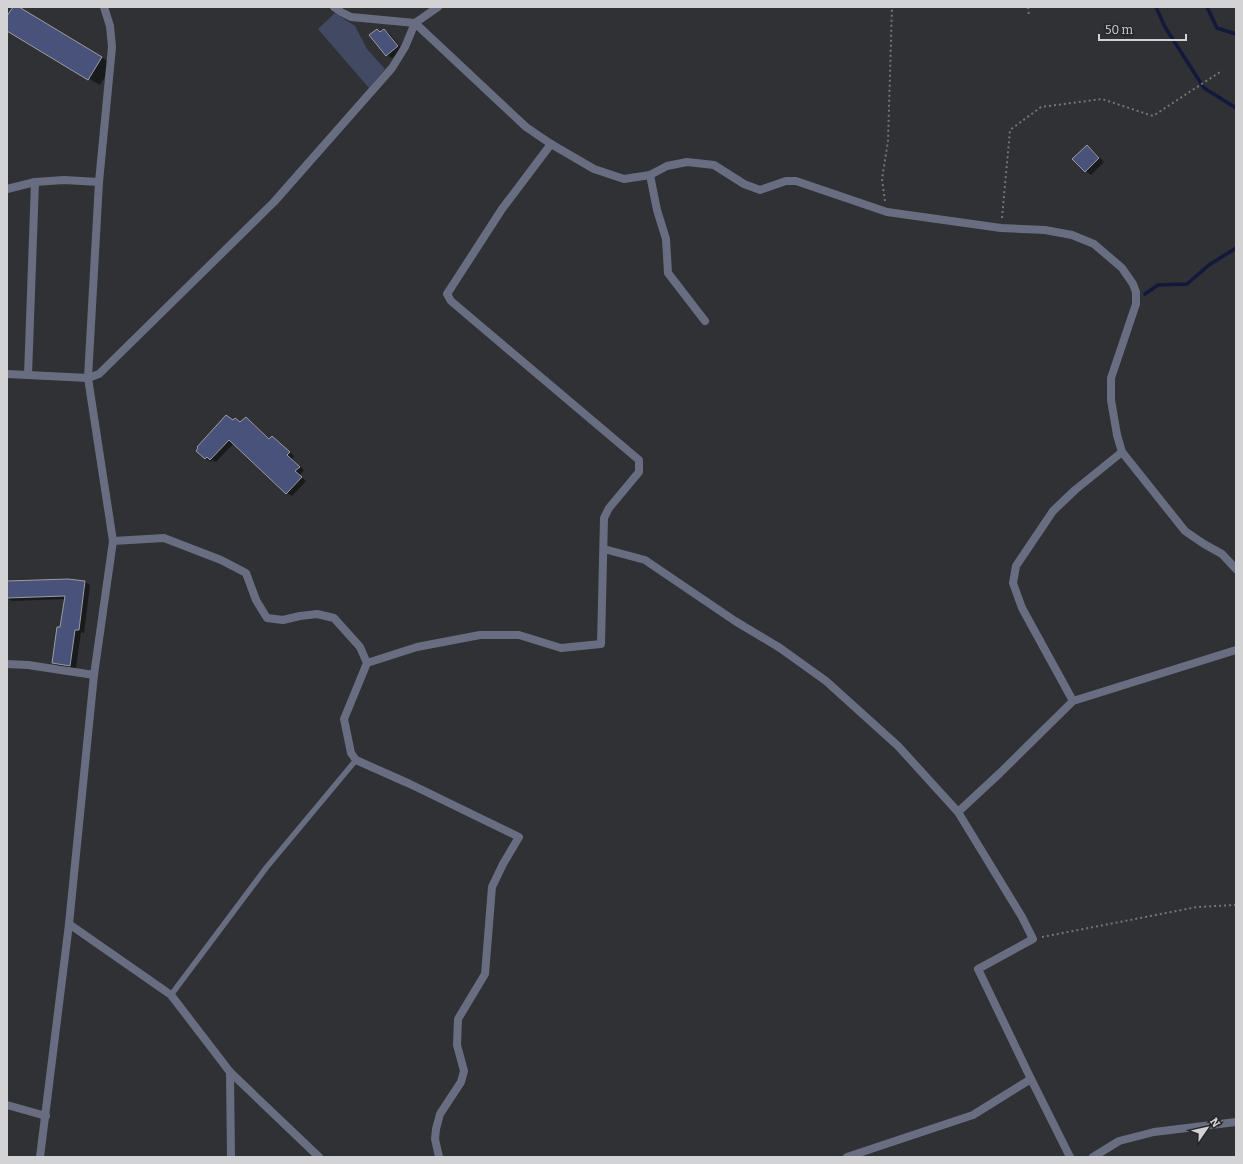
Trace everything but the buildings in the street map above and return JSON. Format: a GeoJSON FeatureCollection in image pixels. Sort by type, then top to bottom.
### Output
{"type":"FeatureCollection","features":[{"type":"Feature","properties":{"kind":"street"},"geometry":{"type":"LineString","coordinates":[[40,1157],[69,924],[94,675],[113,541],[88,378],[99,182],[112,48],[110,26],[104,7]]}},
{"type":"Feature","properties":{"kind":"street"},"geometry":{"type":"LineString","coordinates":[[334,7],[351,17],[415,23],[526,127],[551,144],[594,169],[624,179],[650,175],[667,166],[687,162],[714,165],[744,184],[760,190],[786,181],[796,181],[887,212],[1001,228],[1045,230],[1072,235],[1094,244],[1122,268],[1133,284],[1136,292],[1136,304],[1111,378],[1111,400],[1117,435],[1122,452],[1185,531],[1222,554],[1236,569]]}},
{"type":"Feature","properties":{"kind":"street"},"geometry":{"type":"LineString","coordinates":[[7,374],[88,378],[99,374],[274,202],[392,68],[405,47],[415,23],[438,7]]}},
{"type":"Feature","properties":{"kind":"street"},"geometry":{"type":"LineString","coordinates":[[367,662],[417,647],[480,635],[519,635],[561,648],[601,644],[604,518],[609,508],[639,472],[639,460],[450,301],[447,294],[502,209],[551,144]]}},
{"type":"Feature","properties":{"kind":"street"},"geometry":{"type":"LineString","coordinates":[[650,175],[657,210],[666,239],[668,273],[706,321]]}},
{"type":"Feature","properties":{"kind":"street"},"geometry":{"type":"LineString","coordinates":[[7,189],[35,182],[64,180],[99,182]]}},
{"type":"Feature","properties":{"kind":"street"},"geometry":{"type":"LineString","coordinates":[[28,375],[35,182]]}},
{"type":"Feature","properties":{"kind":"street"},"geometry":{"type":"LineString","coordinates":[[1073,701],[1022,608],[1013,583],[1016,566],[1053,511],[1075,490],[1122,452]]}},
{"type":"Feature","properties":{"kind":"street"},"geometry":{"type":"LineString","coordinates":[[113,541],[164,538],[221,560],[246,573],[256,600],[267,618],[283,620],[317,614],[334,618],[360,646],[367,662],[344,719],[351,753],[356,760],[410,784],[519,837],[503,864],[492,887],[485,974],[458,1019],[457,1045],[464,1071],[461,1082],[440,1114],[435,1139],[439,1157]]}},
{"type":"Feature","properties":{"kind":"street"},"geometry":{"type":"LineString","coordinates":[[604,549],[645,560],[735,621],[780,648],[826,681],[898,746],[958,812],[1022,917],[1033,939],[978,969],[1070,1157]]}},
{"type":"Feature","properties":{"kind":"street"},"geometry":{"type":"LineString","coordinates":[[958,812],[1073,701],[1236,650]]}},
{"type":"Feature","properties":{"kind":"street"},"geometry":{"type":"LineString","coordinates":[[7,664],[28,665],[94,675]]}},
{"type":"Feature","properties":{"kind":"street"},"geometry":{"type":"LineString","coordinates":[[69,924],[171,995],[230,1072],[319,1157]]}},
{"type":"Feature","properties":{"kind":"street"},"geometry":{"type":"LineString","coordinates":[[230,1072],[230,1157]]}},
{"type":"Feature","properties":{"kind":"street"},"geometry":{"type":"LineString","coordinates":[[848,1157],[973,1115],[1031,1080]]}},
{"type":"Feature","properties":{"kind":"street"},"geometry":{"type":"LineString","coordinates":[[7,1105],[46,1116]]}},
{"type":"Feature","properties":{"kind":"street"},"geometry":{"type":"LineString","coordinates":[[1093,1157],[1119,1141],[1154,1132],[1236,1122]]}},
{"type":"Feature","properties":{"kind":"lane"},"geometry":{"type":"LineString","coordinates":[[171,995],[266,868],[356,760]]}},
{"type":"Feature","properties":{"kind":"path"},"geometry":{"type":"LineString","coordinates":[[887,212],[882,179],[888,141],[892,7]]}},
{"type":"Feature","properties":{"kind":"path"},"geometry":{"type":"LineString","coordinates":[[1028,7],[1029,16]]}},
{"type":"Feature","properties":{"kind":"path"},"geometry":{"type":"LineString","coordinates":[[1001,228],[1010,130],[1041,107],[1102,99],[1153,116],[1220,72]]}},
{"type":"Feature","properties":{"kind":"path"},"geometry":{"type":"LineString","coordinates":[[1033,939],[1197,907],[1236,905]]}},
{"type":"Feature","properties":{"kind":"shaded area"},"geometry":{"type":"Polygon","coordinates":[[[335,13],[355,26],[367,49],[385,69],[369,88],[318,29],[335,13]]]}},
{"type":"Feature","properties":{"kind":"waterway"},"geometry":{"type":"LineString","coordinates":[[1156,7],[1165,27],[1204,88],[1236,108]]}},
{"type":"Feature","properties":{"kind":"waterway"},"geometry":{"type":"LineString","coordinates":[[1207,7],[1217,28],[1236,34]]}},
{"type":"Feature","properties":{"kind":"waterway"},"geometry":{"type":"LineString","coordinates":[[1145,294],[1158,285],[1187,284],[1209,265],[1236,248]]}}]}
